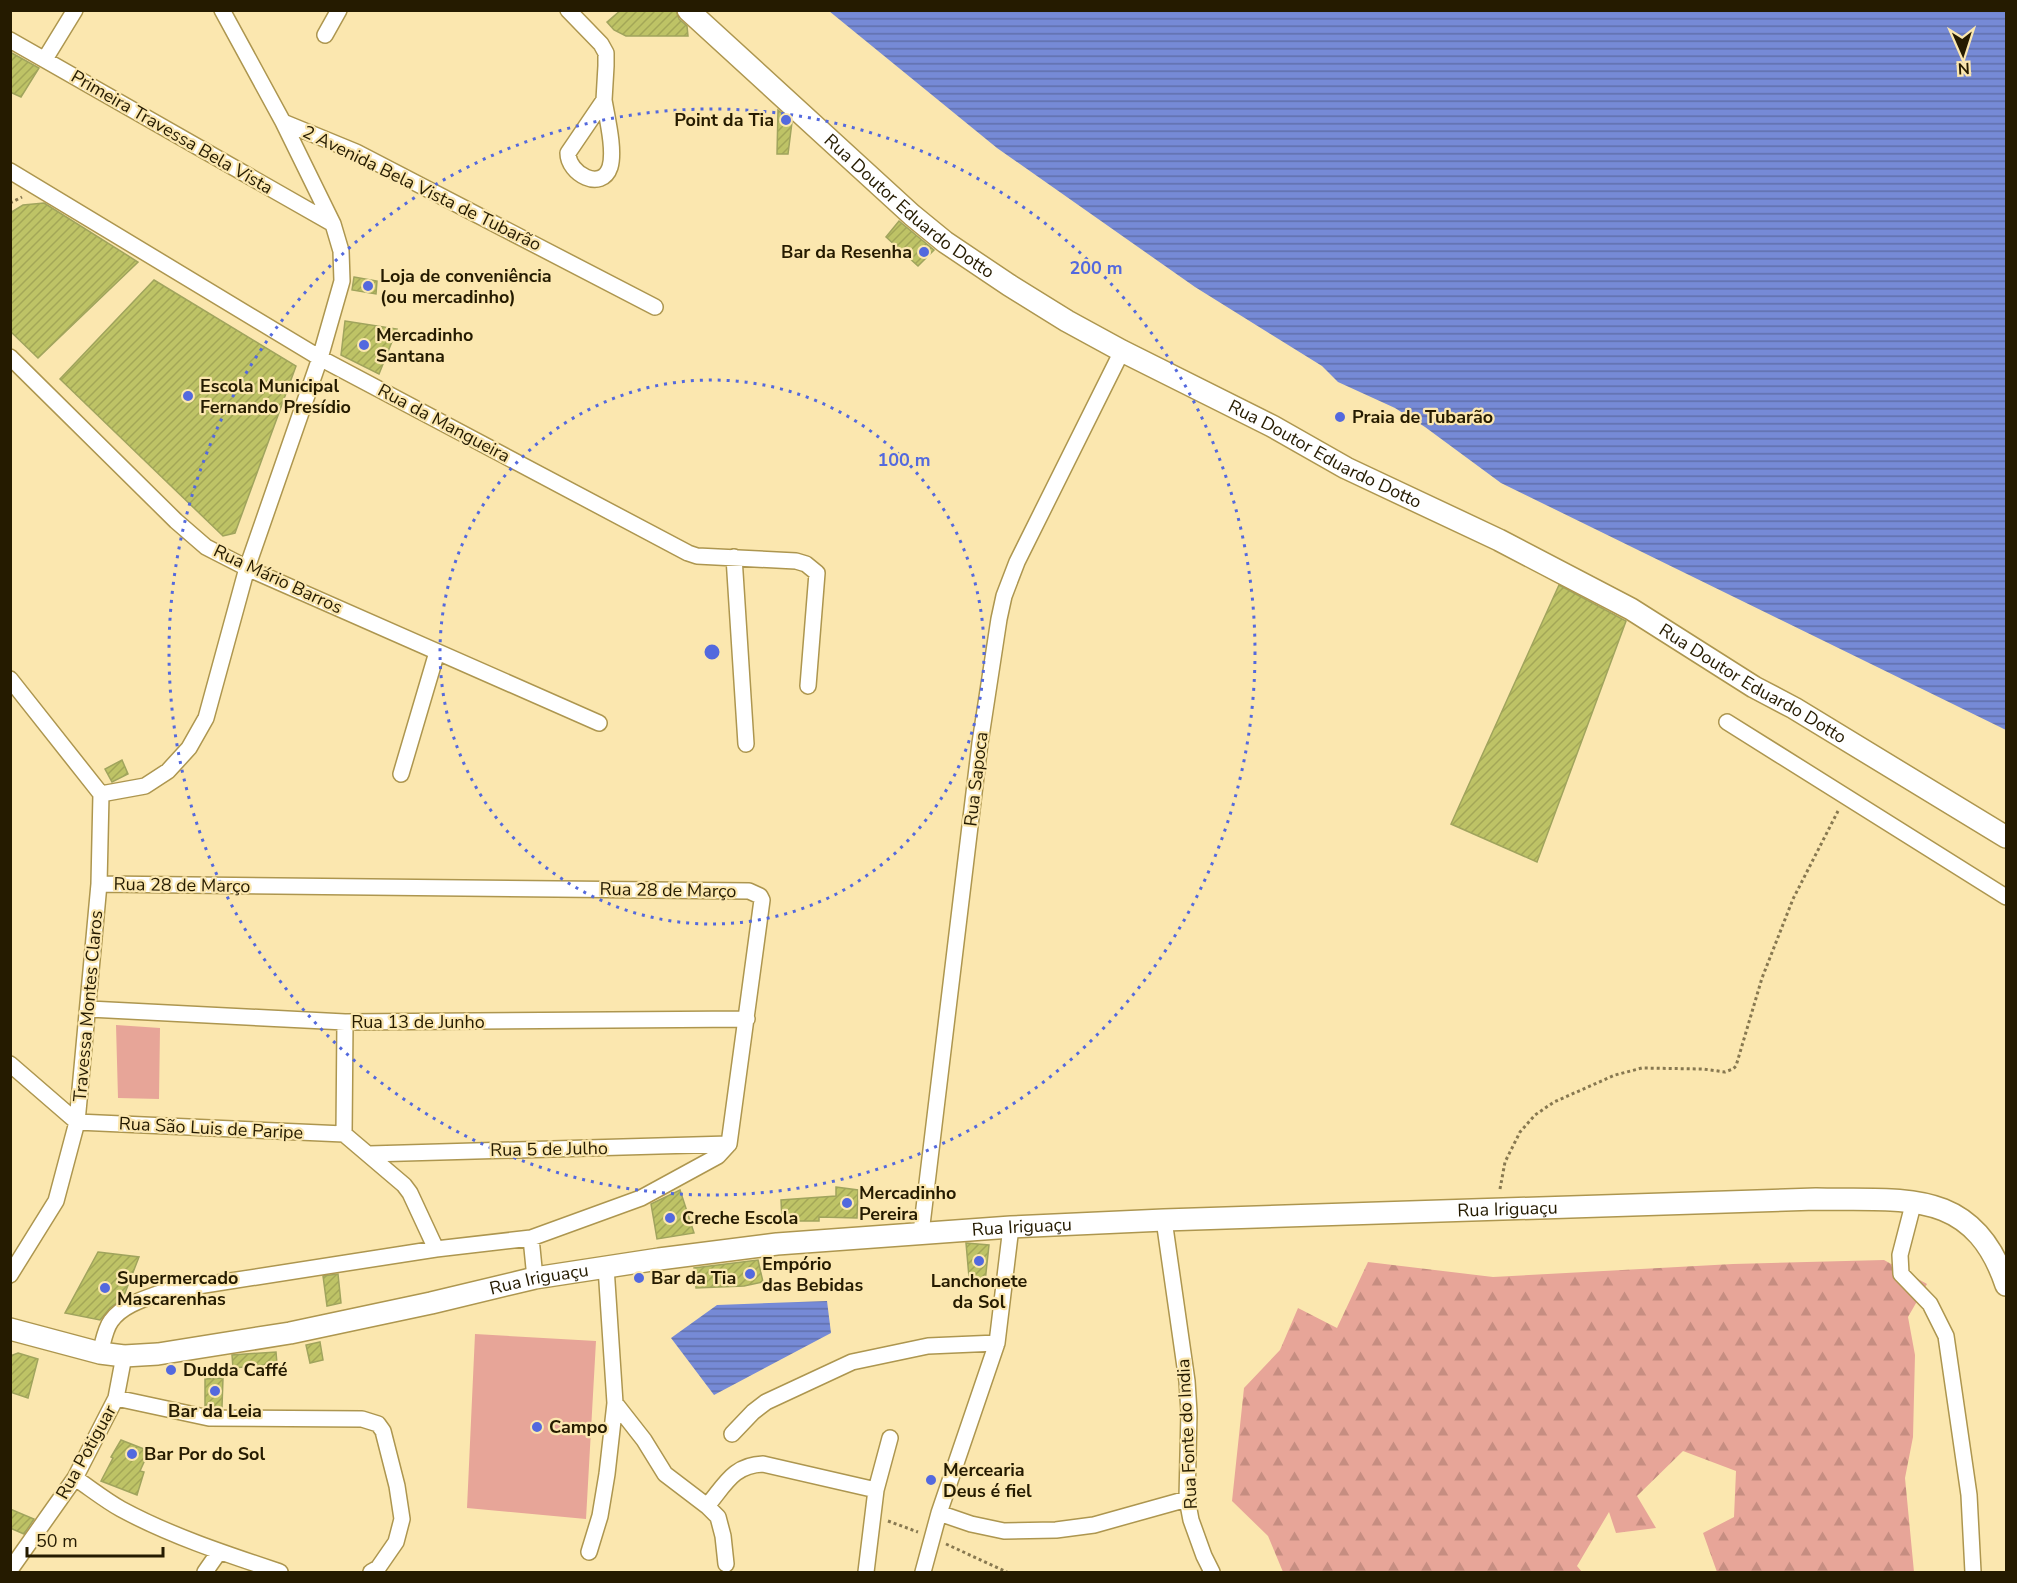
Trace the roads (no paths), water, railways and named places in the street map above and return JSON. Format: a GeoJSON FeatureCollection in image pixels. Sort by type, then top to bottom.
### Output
{"type":"FeatureCollection","features":[{"type":"Feature","properties":{"kind":"main road","name":"Rua Doutor Eduardo Dotto"},"geometry":{"type":"LineString","coordinates":[[687,10],[880,187],[945,242],[1019,291],[1122,351],[1272,426],[1346,468],[1499,540],[1631,609],[1754,687],[1794,708],[2007,837]]}},
{"type":"Feature","properties":{"kind":"main road","name":"Rua Iriguaçu"},"geometry":{"type":"LineString","coordinates":[[10,1329],[100,1353],[124,1356],[158,1354],[290,1333],[535,1278],[777,1244],[1011,1227],[1164,1220],[1816,1199],[1914,1201],[1940,1208],[1963,1218],[1985,1240],[2000,1265],[2007,1285]]}},
{"type":"Feature","properties":{"kind":"street"},"geometry":{"type":"LineString","coordinates":[[45,59],[75,10]]}},
{"type":"Feature","properties":{"kind":"street"},"geometry":{"type":"LineString","coordinates":[[10,680],[101,794],[145,786],[168,771],[189,748],[206,718],[247,568],[320,358],[342,281],[341,252],[333,224],[283,122],[222,10]]}},
{"type":"Feature","properties":{"kind":"street"},"geometry":{"type":"LineString","coordinates":[[325,35],[339,10]]}},
{"type":"Feature","properties":{"kind":"street"},"geometry":{"type":"LineString","coordinates":[[568,10],[601,44],[606,53],[604,100],[612,156],[605,175],[599,179],[592,179],[572,168],[568,161],[568,153],[604,100]]}},
{"type":"Feature","properties":{"kind":"street","name":"Primeira Travessa Bela Vista"},"geometry":{"type":"LineString","coordinates":[[10,40],[333,224]]}},
{"type":"Feature","properties":{"kind":"street","name":"2 Avenida Bela Vista de Tubarão"},"geometry":{"type":"LineString","coordinates":[[283,122],[356,152],[655,307]]}},
{"type":"Feature","properties":{"kind":"street","name":"Rua da Mangueira"},"geometry":{"type":"LineString","coordinates":[[10,171],[320,358],[688,554],[734,557]]}},
{"type":"Feature","properties":{"kind":"street","name":"Rua Sapoca"},"geometry":{"type":"LineString","coordinates":[[921,1233],[980,743],[999,619],[1017,562],[1122,351]]}},
{"type":"Feature","properties":{"kind":"street","name":"Rua Mário Barros"},"geometry":{"type":"LineString","coordinates":[[10,357],[176,521],[206,546],[247,568],[599,723]]}},
{"type":"Feature","properties":{"kind":"street"},"geometry":{"type":"LineString","coordinates":[[746,744],[734,557],[796,561],[806,564],[817,573],[808,686]]}},
{"type":"Feature","properties":{"kind":"street"},"geometry":{"type":"LineString","coordinates":[[400,774],[437,652]]}},
{"type":"Feature","properties":{"kind":"street"},"geometry":{"type":"LineString","coordinates":[[1727,722],[2007,897]]}},
{"type":"Feature","properties":{"kind":"street","name":"Travessa Montes Claros"},"geometry":{"type":"LineString","coordinates":[[10,1275],[56,1201],[77,1122],[99,884],[101,794]]}},
{"type":"Feature","properties":{"kind":"street","name":"Rua 28 de Março"},"geometry":{"type":"LineString","coordinates":[[99,884],[749,891],[757,894],[762,900],[729,1144]]}},
{"type":"Feature","properties":{"kind":"street","name":"Rua 13 de Junho"},"geometry":{"type":"LineString","coordinates":[[89,1009],[345,1022],[747,1019]]}},
{"type":"Feature","properties":{"kind":"street"},"geometry":{"type":"LineString","coordinates":[[345,1022],[344,1134],[404,1185],[436,1249]]}},
{"type":"Feature","properties":{"kind":"street"},"geometry":{"type":"LineString","coordinates":[[10,1064],[77,1122]]}},
{"type":"Feature","properties":{"kind":"street","name":"Rua São Luis de Paripe"},"geometry":{"type":"LineString","coordinates":[[77,1122],[344,1134]]}},
{"type":"Feature","properties":{"kind":"street"},"geometry":{"type":"LineString","coordinates":[[100,1353],[110,1322],[122,1310],[166,1291],[436,1249],[531,1238],[641,1197],[718,1156],[729,1144]]}},
{"type":"Feature","properties":{"kind":"street","name":"Rua 5 de Julho"},"geometry":{"type":"LineString","coordinates":[[369,1154],[729,1144]]}},
{"type":"Feature","properties":{"kind":"street"},"geometry":{"type":"LineString","coordinates":[[1914,1201],[1900,1255],[1901,1274],[1930,1304],[1946,1336],[1969,1495],[1973,1572]]}},
{"type":"Feature","properties":{"kind":"street","name":"Rua Fonte do India"},"geometry":{"type":"LineString","coordinates":[[1164,1220],[1187,1381],[1189,1412],[1187,1499],[1191,1520],[1212,1572]]}},
{"type":"Feature","properties":{"kind":"street"},"geometry":{"type":"LineString","coordinates":[[927,1571],[932,1537],[939,1514],[997,1343],[1011,1227]]}},
{"type":"Feature","properties":{"kind":"street"},"geometry":{"type":"LineString","coordinates":[[531,1238],[535,1278]]}},
{"type":"Feature","properties":{"kind":"street"},"geometry":{"type":"LineString","coordinates":[[590,1552],[600,1516],[615,1403],[606,1267]]}},
{"type":"Feature","properties":{"kind":"street"},"geometry":{"type":"LineString","coordinates":[[732,1434],[766,1402],[852,1362],[928,1346],[997,1343]]}},
{"type":"Feature","properties":{"kind":"street","name":"Rua Potiguar"},"geometry":{"type":"LineString","coordinates":[[10,1570],[75,1478],[116,1398],[124,1356]]}},
{"type":"Feature","properties":{"kind":"street"},"geometry":{"type":"LineString","coordinates":[[116,1398],[209,1418],[362,1419],[378,1424],[383,1431],[397,1486],[402,1519],[396,1542],[382,1564],[371,1572]]}},
{"type":"Feature","properties":{"kind":"street"},"geometry":{"type":"LineString","coordinates":[[615,1403],[644,1440],[665,1474],[718,1517],[726,1564]]}},
{"type":"Feature","properties":{"kind":"street"},"geometry":{"type":"LineString","coordinates":[[866,1572],[876,1490],[890,1438]]}},
{"type":"Feature","properties":{"kind":"street"},"geometry":{"type":"LineString","coordinates":[[707,1506],[738,1470],[749,1464],[763,1464],[876,1490]]}},
{"type":"Feature","properties":{"kind":"street"},"geometry":{"type":"LineString","coordinates":[[75,1478],[126,1511],[219,1552],[280,1572]]}},
{"type":"Feature","properties":{"kind":"street"},"geometry":{"type":"LineString","coordinates":[[939,1514],[1004,1531],[1056,1530],[1094,1525],[1187,1499]]}},
{"type":"Feature","properties":{"kind":"street"},"geometry":{"type":"LineString","coordinates":[[205,1572],[219,1552]]}},
{"type":"Feature","properties":{"kind":"water"},"geometry":{"type":"Polygon","coordinates":[[[829,11],[2006,11],[2006,730],[1501,483],[1425,427],[1395,408],[1338,382],[1322,366],[1195,287],[997,148],[829,11]]]}},
{"type":"Feature","properties":{"kind":"water"},"geometry":{"type":"Polygon","coordinates":[[[827,1301],[831,1333],[714,1395],[671,1338],[717,1305],[827,1301]]]}},
{"type":"Feature","properties":{"kind":"place","name":"Point da Tia"},"geometry":{"type":"Point","coordinates":[786,120]}},
{"type":"Feature","properties":{"kind":"place","name":"Bar da Resenha"},"geometry":{"type":"Point","coordinates":[924,252]}},
{"type":"Feature","properties":{"kind":"place","name":"Loja de conveniência (ou mercadinho)"},"geometry":{"type":"Point","coordinates":[368,286]}},
{"type":"Feature","properties":{"kind":"place","name":"Mercadinho Santana"},"geometry":{"type":"Point","coordinates":[364,345]}},
{"type":"Feature","properties":{"kind":"place","name":"Escola Municipal Fernando Presídio"},"geometry":{"type":"Point","coordinates":[188,396]}},
{"type":"Feature","properties":{"kind":"place","name":"Praia de Tubarão"},"geometry":{"type":"Point","coordinates":[1340,417]}},
{"type":"Feature","properties":{"kind":"place","name":"Mercadinho Pereira"},"geometry":{"type":"Point","coordinates":[847,1203]}},
{"type":"Feature","properties":{"kind":"place","name":"Creche Escola"},"geometry":{"type":"Point","coordinates":[670,1218]}},
{"type":"Feature","properties":{"kind":"place","name":"Lanchonete da Sol"},"geometry":{"type":"Point","coordinates":[979,1261]}},
{"type":"Feature","properties":{"kind":"place","name":"Empório das Bebidas"},"geometry":{"type":"Point","coordinates":[750,1274]}},
{"type":"Feature","properties":{"kind":"place","name":"Bar da Tia"},"geometry":{"type":"Point","coordinates":[639,1278]}},
{"type":"Feature","properties":{"kind":"place","name":"Supermercado Mascarenhas"},"geometry":{"type":"Point","coordinates":[105,1288]}},
{"type":"Feature","properties":{"kind":"place","name":"Dudda Caffé"},"geometry":{"type":"Point","coordinates":[171,1370]}},
{"type":"Feature","properties":{"kind":"place","name":"Bar da Leia"},"geometry":{"type":"Point","coordinates":[215,1391]}},
{"type":"Feature","properties":{"kind":"place","name":"Campo"},"geometry":{"type":"Point","coordinates":[537,1427]}},
{"type":"Feature","properties":{"kind":"place","name":"Bar Por do Sol"},"geometry":{"type":"Point","coordinates":[132,1454]}},
{"type":"Feature","properties":{"kind":"place","name":"Mercearia Deus é fiel"},"geometry":{"type":"Point","coordinates":[931,1480]}}]}
